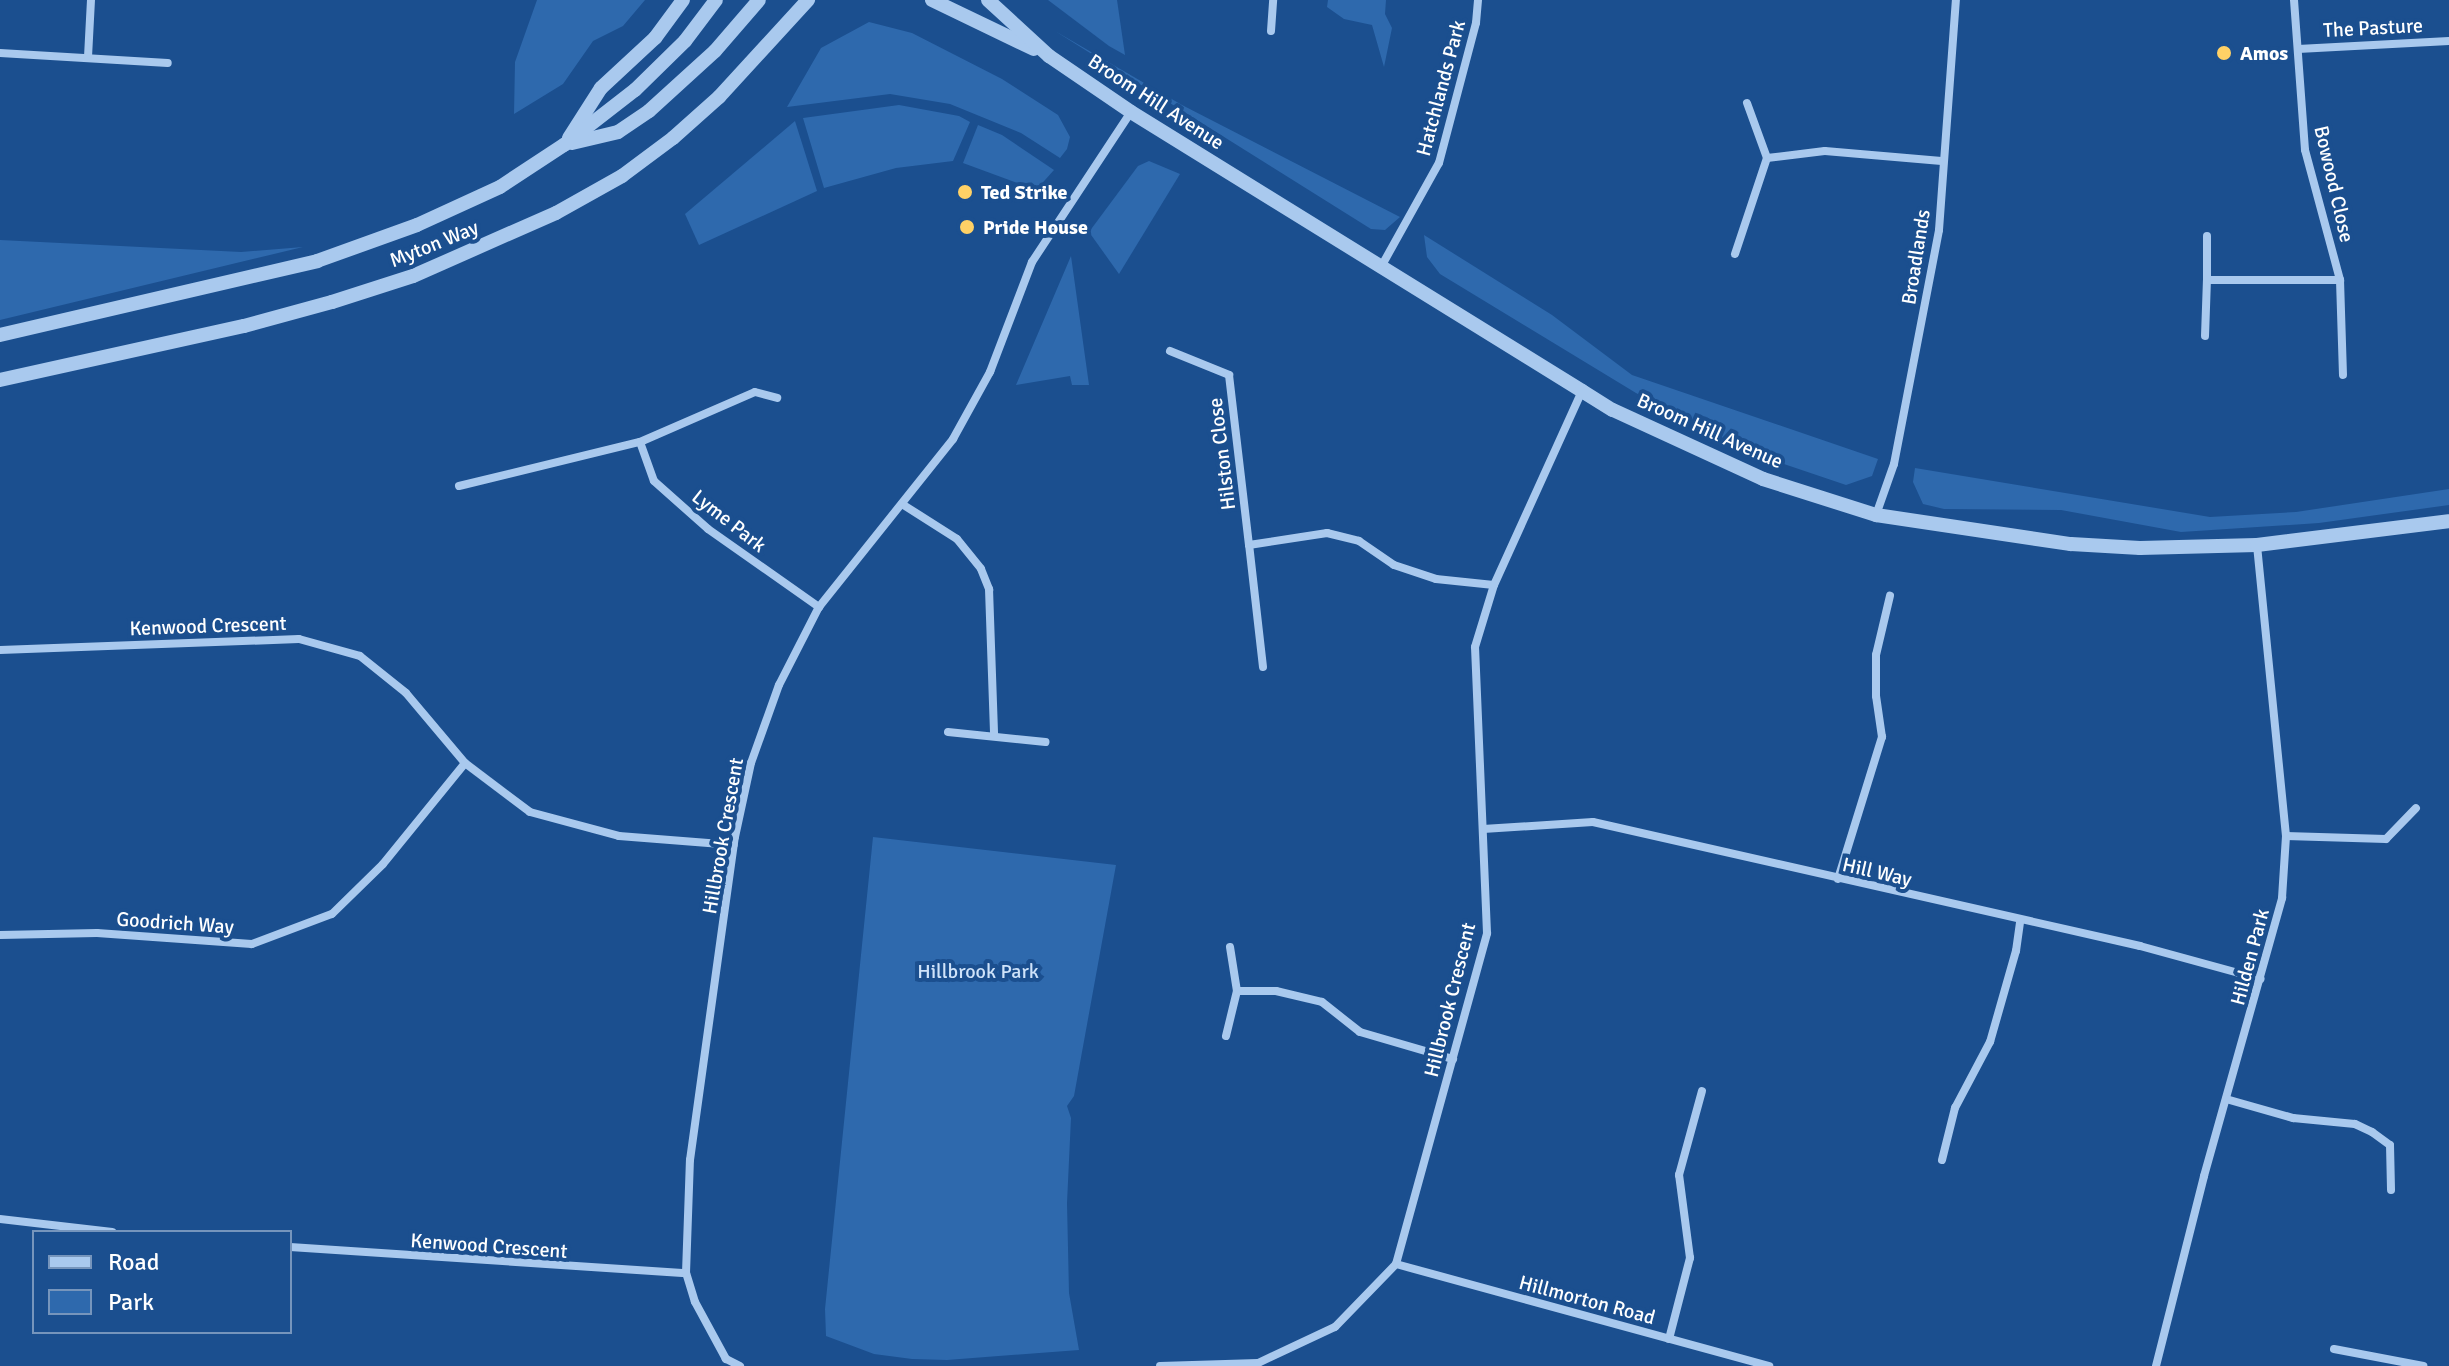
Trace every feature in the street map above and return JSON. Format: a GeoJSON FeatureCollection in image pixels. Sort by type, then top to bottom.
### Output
{"type":"FeatureCollection","features":[{"type":"Feature","properties":{"kind":"street"},"geometry":{"type":"LineString","coordinates":[[88,57],[91,0]]}},
{"type":"Feature","properties":{"kind":"street"},"geometry":{"type":"LineString","coordinates":[[564,145],[601,88],[655,38],[683,0]]}},
{"type":"Feature","properties":{"kind":"street","name":"Myton Way"},"geometry":{"type":"LineString","coordinates":[[0,335],[317,261],[417,225],[500,187],[564,145],[666,60],[716,0]]}},
{"type":"Feature","properties":{"kind":"street"},"geometry":{"type":"LineString","coordinates":[[564,145],[618,132],[649,111],[715,51],[759,0]]}},
{"type":"Feature","properties":{"kind":"street","name":"Myton Way"},"geometry":{"type":"LineString","coordinates":[[0,380],[244,326],[332,302],[413,276],[556,213],[622,176],[673,138],[719,97],[808,0]]}},
{"type":"Feature","properties":{"kind":"street","name":"Broom Hill Avenue"},"geometry":{"type":"LineString","coordinates":[[932,0],[1049,56]]}},
{"type":"Feature","properties":{"kind":"street","name":"Broom Hill Avenue"},"geometry":{"type":"LineString","coordinates":[[988,0],[1049,56],[1131,112],[1381,267],[1613,410],[1763,479],[1876,515],[2071,544],[2193,549],[2257,545],[2449,521]]}},
{"type":"Feature","properties":{"kind":"street"},"geometry":{"type":"LineString","coordinates":[[1271,31],[1273,0]]}},
{"type":"Feature","properties":{"kind":"street","name":"Hatchlands Park"},"geometry":{"type":"LineString","coordinates":[[1381,267],[1439,163],[1476,23],[1478,0]]}},
{"type":"Feature","properties":{"kind":"street","name":"Broadlands"},"geometry":{"type":"LineString","coordinates":[[1876,515],[1894,464],[1939,230],[1956,0]]}},
{"type":"Feature","properties":{"kind":"street","name":"Bowood Close"},"geometry":{"type":"LineString","coordinates":[[2294,0],[2305,150],[2340,280],[2343,375]]}},
{"type":"Feature","properties":{"kind":"street","name":"The Pasture"},"geometry":{"type":"LineString","coordinates":[[2298,49],[2449,41]]}},
{"type":"Feature","properties":{"kind":"street"},"geometry":{"type":"LineString","coordinates":[[0,53],[168,63]]}},
{"type":"Feature","properties":{"kind":"street"},"geometry":{"type":"LineString","coordinates":[[1735,254],[1767,158],[1747,103]]}},
{"type":"Feature","properties":{"kind":"street","name":"Hillbrook Crescent"},"geometry":{"type":"LineString","coordinates":[[740,1366],[726,1359],[695,1302],[686,1273],[690,1160],[734,845],[756,750],[779,685],[819,607],[953,439],[990,372],[1032,262],[1131,112]]}},
{"type":"Feature","properties":{"kind":"street"},"geometry":{"type":"LineString","coordinates":[[1767,158],[1825,151],[1942,161]]}},
{"type":"Feature","properties":{"kind":"street"},"geometry":{"type":"LineString","coordinates":[[2205,336],[2207,236]]}},
{"type":"Feature","properties":{"kind":"street"},"geometry":{"type":"LineString","coordinates":[[2207,280],[2340,280]]}},
{"type":"Feature","properties":{"kind":"street","name":"Hilston Close"},"geometry":{"type":"LineString","coordinates":[[1170,351],[1229,375],[1263,667]]}},
{"type":"Feature","properties":{"kind":"street","name":"Hillbrook Crescent"},"geometry":{"type":"LineString","coordinates":[[1160,1366],[1258,1363],[1335,1327],[1396,1264],[1487,933],[1475,647],[1494,585],[1582,391]]}},
{"type":"Feature","properties":{"kind":"street"},"geometry":{"type":"LineString","coordinates":[[459,486],[640,442],[755,392],[777,398]]}},
{"type":"Feature","properties":{"kind":"street","name":"Lyme Park"},"geometry":{"type":"LineString","coordinates":[[640,442],[654,481],[708,529],[819,607]]}},
{"type":"Feature","properties":{"kind":"street"},"geometry":{"type":"LineString","coordinates":[[902,504],[957,539],[981,569],[989,589],[994,735]]}},
{"type":"Feature","properties":{"kind":"street"},"geometry":{"type":"LineString","coordinates":[[1249,545],[1327,533],[1359,541],[1394,565],[1436,579],[1494,585]]}},
{"type":"Feature","properties":{"kind":"street","name":"Hilden Park"},"geometry":{"type":"LineString","coordinates":[[2156,1366],[2282,898],[2286,836],[2257,545]]}},
{"type":"Feature","properties":{"kind":"street"},"geometry":{"type":"LineString","coordinates":[[1838,879],[1882,737],[1876,696],[1876,655],[1890,596]]}},
{"type":"Feature","properties":{"kind":"street","name":"Kenwood Crescent"},"geometry":{"type":"LineString","coordinates":[[0,650],[299,639],[360,656],[406,693],[465,763],[530,812],[619,836],[734,845]]}},
{"type":"Feature","properties":{"kind":"street"},"geometry":{"type":"LineString","coordinates":[[948,732],[1045,742]]}},
{"type":"Feature","properties":{"kind":"street","name":"Goodrich Way"},"geometry":{"type":"LineString","coordinates":[[0,935],[97,933],[252,944],[332,914],[383,864],[465,763]]}},
{"type":"Feature","properties":{"kind":"street"},"geometry":{"type":"LineString","coordinates":[[2286,836],[2386,839],[2416,808]]}},
{"type":"Feature","properties":{"kind":"street","name":"Hill Way"},"geometry":{"type":"LineString","coordinates":[[1483,829],[1593,822],[2140,946],[2261,979]]}},
{"type":"Feature","properties":{"kind":"street"},"geometry":{"type":"LineString","coordinates":[[1942,1160],[1955,1108],[1990,1042],[2016,951],[2020,921]]}},
{"type":"Feature","properties":{"kind":"street"},"geometry":{"type":"LineString","coordinates":[[1226,1036],[1237,991],[1230,947]]}},
{"type":"Feature","properties":{"kind":"street"},"geometry":{"type":"LineString","coordinates":[[1237,991],[1276,991],[1322,1002],[1360,1032],[1453,1059]]}},
{"type":"Feature","properties":{"kind":"street"},"geometry":{"type":"LineString","coordinates":[[1669,1339],[1690,1258],[1679,1175],[1702,1091]]}},
{"type":"Feature","properties":{"kind":"street"},"geometry":{"type":"LineString","coordinates":[[2226,1099],[2293,1118],[2345,1122],[2372,1132],[2390,1145],[2391,1190]]}},
{"type":"Feature","properties":{"kind":"street"},"geometry":{"type":"LineString","coordinates":[[0,1219],[95,1230]]}},
{"type":"Feature","properties":{"kind":"street","name":"Kenwood Crescent"},"geometry":{"type":"LineString","coordinates":[[292,1247],[686,1273]]}},
{"type":"Feature","properties":{"kind":"street","name":"Hillmorton Road"},"geometry":{"type":"LineString","coordinates":[[1396,1264],[1769,1366]]}},
{"type":"Feature","properties":{"kind":"street"},"geometry":{"type":"LineString","coordinates":[[2334,1349],[2384,1362],[2423,1366]]}},
{"type":"Feature","properties":{"kind":"green space"},"geometry":{"type":"Polygon","coordinates":[[[537,0],[645,0],[623,26],[593,41],[563,84],[514,114],[515,62],[537,0]]]}},
{"type":"Feature","properties":{"kind":"green space"},"geometry":{"type":"Polygon","coordinates":[[[1048,0],[1117,0],[1125,55],[1109,46],[1048,0]]]}},
{"type":"Feature","properties":{"kind":"green space"},"geometry":{"type":"Polygon","coordinates":[[[1328,0],[1386,0],[1385,14],[1392,28],[1384,67],[1372,25],[1344,19],[1327,7],[1328,0]]]}},
{"type":"Feature","properties":{"kind":"green space"},"geometry":{"type":"Polygon","coordinates":[[[869,22],[912,33],[1002,79],[1058,115],[1070,137],[1067,149],[1060,158],[1021,133],[950,104],[890,94],[787,107],[821,48],[869,22]]]}},
{"type":"Feature","properties":{"kind":"green space"},"geometry":{"type":"Polygon","coordinates":[[[1055,31],[1182,105],[1400,217],[1385,230],[1371,229],[1055,31]]]}},
{"type":"Feature","properties":{"kind":"green space"},"geometry":{"type":"Polygon","coordinates":[[[899,105],[959,116],[970,122],[953,161],[896,168],[824,188],[803,118],[899,105]]]}},
{"type":"Feature","properties":{"kind":"green space"},"geometry":{"type":"Polygon","coordinates":[[[795,121],[817,191],[699,245],[685,214],[795,121]]]}},
{"type":"Feature","properties":{"kind":"green space"},"geometry":{"type":"Polygon","coordinates":[[[978,125],[1002,135],[1054,170],[1036,190],[963,163],[978,125]]]}},
{"type":"Feature","properties":{"kind":"green space"},"geometry":{"type":"Polygon","coordinates":[[[1149,161],[1180,174],[1119,274],[1089,232],[1138,166],[1149,161]]]}},
{"type":"Feature","properties":{"kind":"green space"},"geometry":{"type":"Polygon","coordinates":[[[1424,235],[1552,315],[1632,375],[1878,459],[1872,476],[1846,485],[1746,451],[1636,393],[1440,274],[1427,257],[1424,235]]]}},
{"type":"Feature","properties":{"kind":"green space"},"geometry":{"type":"Polygon","coordinates":[[[0,240],[241,252],[303,247],[0,320],[0,240]]]}},
{"type":"Feature","properties":{"kind":"green space"},"geometry":{"type":"Polygon","coordinates":[[[1071,256],[1089,385],[1072,385],[1070,376],[1016,385],[1071,256]]]}},
{"type":"Feature","properties":{"kind":"green space"},"geometry":{"type":"Polygon","coordinates":[[[1915,468],[2210,517],[2296,512],[2449,489],[2449,505],[2319,523],[2181,532],[2061,510],[1944,509],[1923,504],[1913,482],[1915,468]]]}},
{"type":"Feature","properties":{"kind":"green space","name":"Hillbrook Park"},"geometry":{"type":"Polygon","coordinates":[[[873,837],[1116,865],[1074,1096],[1067,1106],[1071,1118],[1067,1203],[1069,1293],[1079,1350],[947,1360],[912,1359],[874,1354],[826,1336],[825,1309],[873,837]]]}},
{"type":"Feature","properties":{"kind":"place","name":"Amos"},"geometry":{"type":"Point","coordinates":[2224,53]}},
{"type":"Feature","properties":{"kind":"place","name":"Ted Strike"},"geometry":{"type":"Point","coordinates":[965,192]}},
{"type":"Feature","properties":{"kind":"place","name":"Pride House"},"geometry":{"type":"Point","coordinates":[967,227]}}]}
